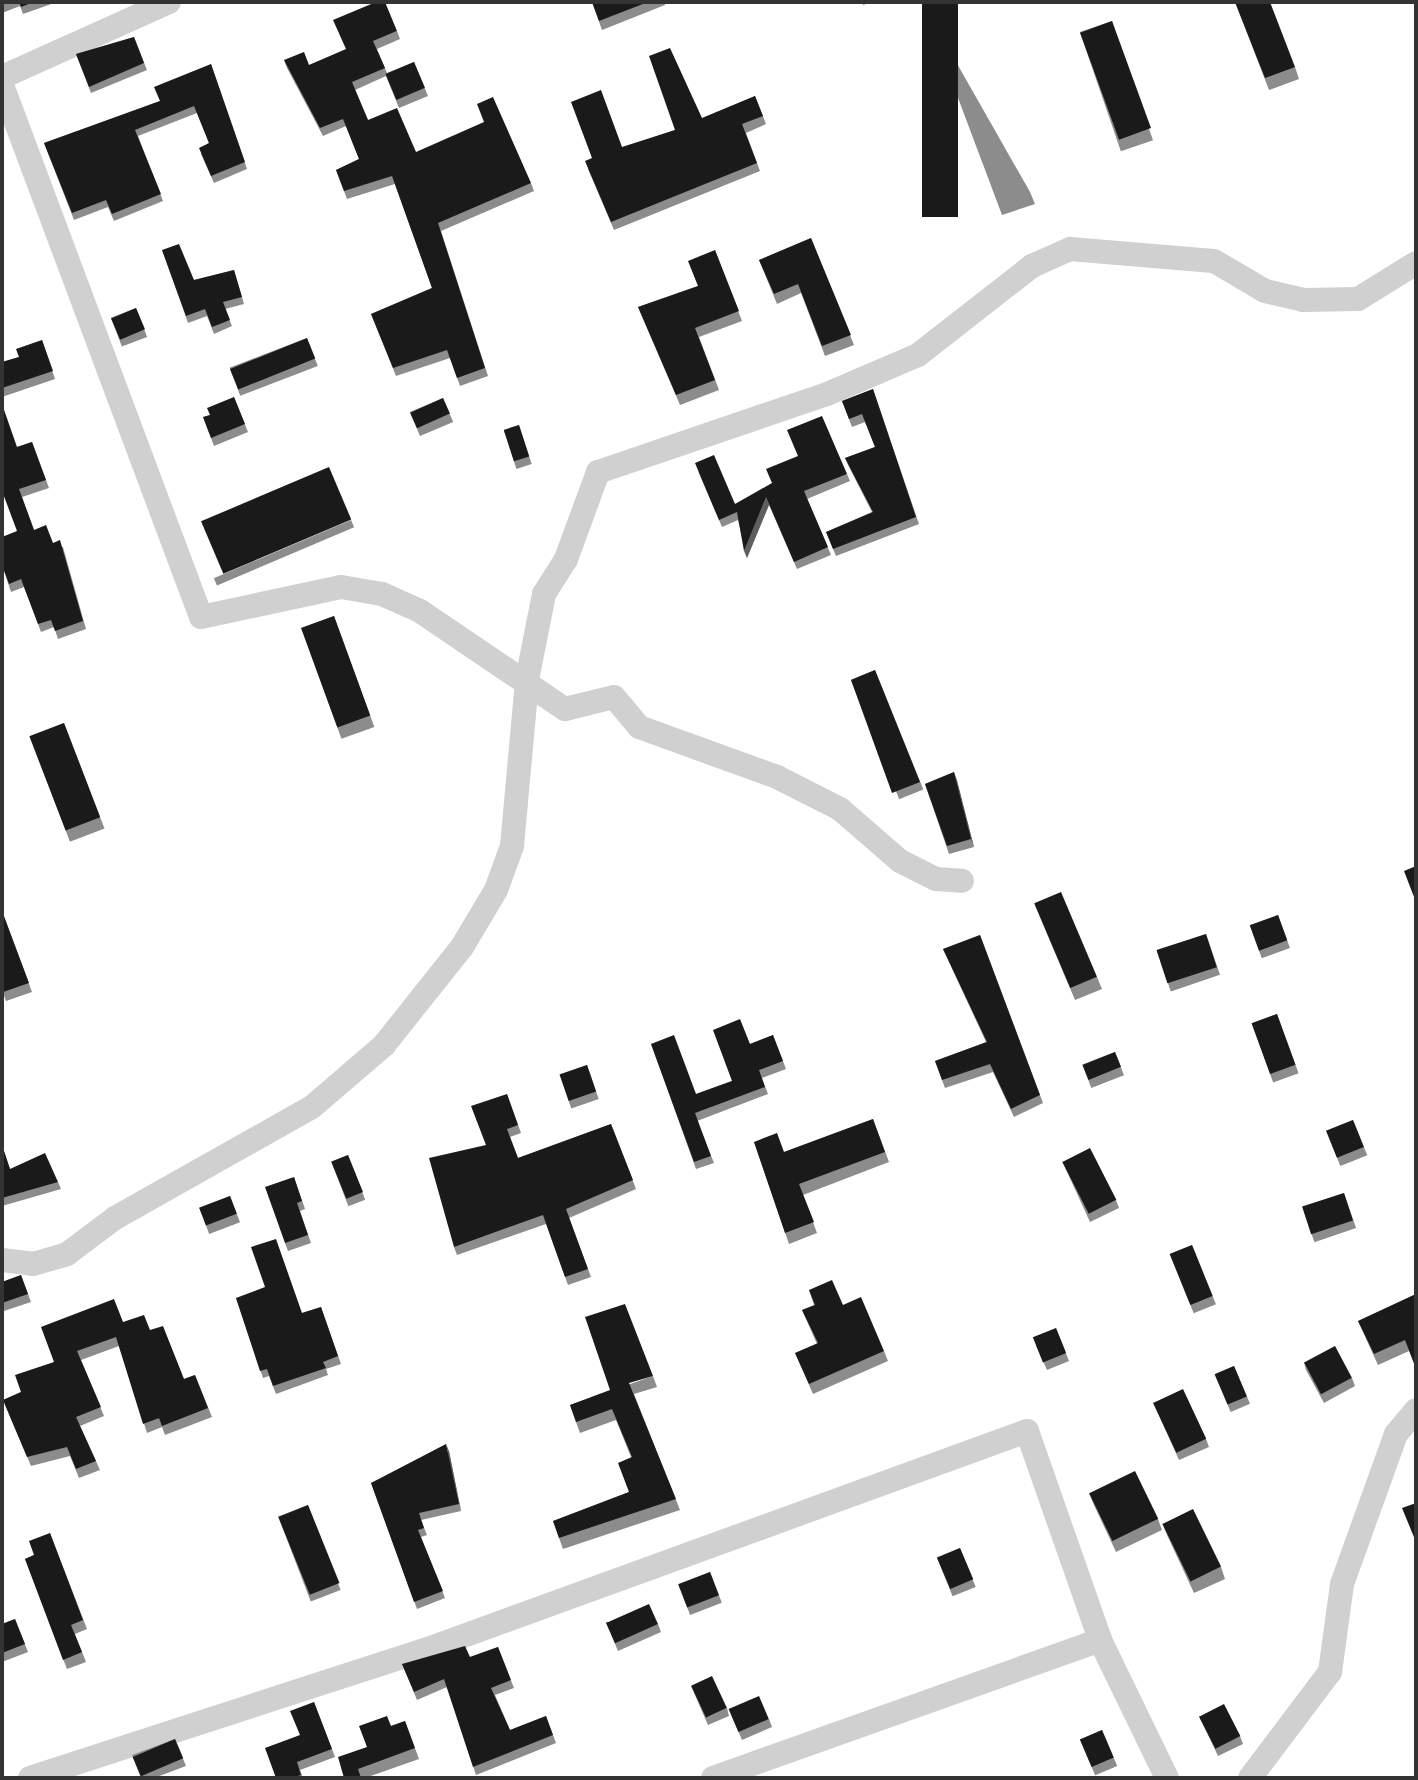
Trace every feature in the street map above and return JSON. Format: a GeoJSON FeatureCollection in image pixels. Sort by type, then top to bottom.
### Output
{"type":"FeatureCollection","features":[{"type":"Feature","properties":{"kind":"street"},"geometry":{"type":"LineString","coordinates":[[2,78],[169,2]]}},
{"type":"Feature","properties":{"kind":"street"},"geometry":{"type":"LineString","coordinates":[[2,85],[201,617],[341,587],[382,594],[420,611],[527,680],[565,709],[614,697],[639,727],[778,777],[840,809],[900,861],[936,879],[962,881]]}},
{"type":"Feature","properties":{"kind":"street"},"geometry":{"type":"LineString","coordinates":[[2,1261],[33,1264],[67,1254],[115,1218],[312,1107],[384,1045],[462,947],[496,890],[518,813],[527,680],[544,594],[566,559],[598,472],[827,394],[918,355],[1032,266],[1070,249],[1147,251],[1214,261],[1265,291],[1303,300],[1358,299],[1416,263]]}},
{"type":"Feature","properties":{"kind":"street"},"geometry":{"type":"LineString","coordinates":[[1250,1778],[1330,1672],[1342,1584],[1396,1434],[1416,1410]]}},
{"type":"Feature","properties":{"kind":"street"},"geometry":{"type":"LineString","coordinates":[[30,1778],[436,1646],[1027,1432],[1100,1640],[1167,1778]]}},
{"type":"Feature","properties":{"kind":"street"},"geometry":{"type":"LineString","coordinates":[[713,1778],[1100,1640]]}},
{"type":"Feature","properties":{"kind":"building"},"geometry":{"type":"Polygon","coordinates":[[[19,2],[34,2],[21,7],[19,2]]]}},
{"type":"Feature","properties":{"kind":"building"},"geometry":{"type":"Polygon","coordinates":[[[376,2],[385,2],[397,31],[373,41],[385,68],[352,82],[368,120],[397,108],[416,152],[484,122],[477,104],[493,97],[531,183],[438,223],[485,368],[457,378],[447,350],[393,368],[371,314],[432,288],[392,176],[344,191],[336,170],[359,159],[343,119],[320,128],[284,60],[304,52],[309,65],[346,49],[333,20],[376,2]]]}},
{"type":"Feature","properties":{"kind":"building"},"geometry":{"type":"Polygon","coordinates":[[[592,2],[648,2],[599,21],[592,2]]]}},
{"type":"Feature","properties":{"kind":"building"},"geometry":{"type":"Polygon","coordinates":[[[922,2],[958,2],[958,217],[922,217],[922,2]]]}},
{"type":"Feature","properties":{"kind":"building"},"geometry":{"type":"Polygon","coordinates":[[[1235,2],[1270,2],[1295,67],[1265,78],[1235,2]]]}},
{"type":"Feature","properties":{"kind":"building"},"geometry":{"type":"Polygon","coordinates":[[[1112,21],[1151,128],[1119,140],[1080,33],[1112,21]]]}},
{"type":"Feature","properties":{"kind":"building"},"geometry":{"type":"Polygon","coordinates":[[[134,37],[144,63],[89,87],[76,54],[134,37]]]}},
{"type":"Feature","properties":{"kind":"building"},"geometry":{"type":"Polygon","coordinates":[[[670,48],[702,118],[755,96],[763,116],[742,124],[757,163],[611,222],[585,161],[592,158],[571,102],[601,90],[622,147],[675,130],[649,56],[670,48]]]}},
{"type":"Feature","properties":{"kind":"building"},"geometry":{"type":"Polygon","coordinates":[[[414,62],[425,88],[396,100],[385,74],[414,62]]]}},
{"type":"Feature","properties":{"kind":"building"},"geometry":{"type":"Polygon","coordinates":[[[211,64],[245,162],[211,176],[199,148],[209,143],[194,106],[135,130],[161,194],[112,214],[106,200],[72,213],[44,143],[160,101],[154,87],[211,64]]]}},
{"type":"Feature","properties":{"kind":"building"},"geometry":{"type":"Polygon","coordinates":[[[811,238],[851,335],[822,346],[798,284],[774,294],[759,260],[811,238]]]}},
{"type":"Feature","properties":{"kind":"building"},"geometry":{"type":"Polygon","coordinates":[[[179,244],[194,280],[234,270],[242,297],[223,302],[230,320],[212,327],[205,309],[186,316],[162,250],[179,244]]]}},
{"type":"Feature","properties":{"kind":"building"},"geometry":{"type":"Polygon","coordinates":[[[715,250],[739,311],[695,328],[715,380],[676,395],[638,307],[698,286],[688,261],[715,250]]]}},
{"type":"Feature","properties":{"kind":"building"},"geometry":{"type":"Polygon","coordinates":[[[136,308],[145,329],[120,340],[111,319],[136,308]]]}},
{"type":"Feature","properties":{"kind":"building"},"geometry":{"type":"Polygon","coordinates":[[[307,338],[315,358],[238,389],[230,369],[307,338]]]}},
{"type":"Feature","properties":{"kind":"building"},"geometry":{"type":"Polygon","coordinates":[[[42,340],[53,371],[2,388],[2,362],[19,357],[16,349],[42,340]]]}},
{"type":"Feature","properties":{"kind":"building"},"geometry":{"type":"Polygon","coordinates":[[[873,389],[916,517],[833,549],[826,532],[873,512],[845,458],[875,447],[862,414],[849,419],[842,401],[873,389]]]}},
{"type":"Feature","properties":{"kind":"building"},"geometry":{"type":"Polygon","coordinates":[[[234,397],[245,424],[211,438],[203,417],[210,415],[207,408],[234,397]]]}},
{"type":"Feature","properties":{"kind":"building"},"geometry":{"type":"Polygon","coordinates":[[[443,398],[450,414],[417,428],[410,413],[443,398]]]}},
{"type":"Feature","properties":{"kind":"building"},"geometry":{"type":"Polygon","coordinates":[[[2,404],[17,447],[32,442],[46,480],[19,489],[34,530],[46,525],[53,543],[60,540],[83,621],[55,631],[51,620],[38,624],[21,579],[9,584],[2,565],[2,537],[17,531],[2,491],[2,404]]]}},
{"type":"Feature","properties":{"kind":"building"},"geometry":{"type":"Polygon","coordinates":[[[822,416],[847,474],[804,491],[828,547],[794,562],[766,497],[744,551],[737,512],[719,520],[695,463],[714,455],[735,504],[772,483],[766,469],[798,456],[787,430],[822,416]]]}},
{"type":"Feature","properties":{"kind":"building"},"geometry":{"type":"Polygon","coordinates":[[[519,425],[529,456],[514,461],[504,430],[519,425]]]}},
{"type":"Feature","properties":{"kind":"building"},"geometry":{"type":"Polygon","coordinates":[[[329,467],[351,519],[223,574],[201,521],[329,467]]]}},
{"type":"Feature","properties":{"kind":"building"},"geometry":{"type":"Polygon","coordinates":[[[334,616],[370,716],[337,728],[301,628],[334,616]]]}},
{"type":"Feature","properties":{"kind":"building"},"geometry":{"type":"Polygon","coordinates":[[[875,670],[920,782],[892,793],[851,680],[875,670]]]}},
{"type":"Feature","properties":{"kind":"building"},"geometry":{"type":"Polygon","coordinates":[[[64,723],[100,817],[66,831],[29,736],[64,723]]]}},
{"type":"Feature","properties":{"kind":"building"},"geometry":{"type":"Polygon","coordinates":[[[954,772],[971,839],[947,846],[925,784],[954,772]]]}},
{"type":"Feature","properties":{"kind":"building"},"geometry":{"type":"Polygon","coordinates":[[[1416,866],[1416,902],[1404,871],[1416,866]]]}},
{"type":"Feature","properties":{"kind":"building"},"geometry":{"type":"Polygon","coordinates":[[[1061,892],[1097,977],[1070,988],[1034,903],[1061,892]]]}},
{"type":"Feature","properties":{"kind":"building"},"geometry":{"type":"Polygon","coordinates":[[[2,911],[29,983],[3,992],[2,990],[2,911]]]}},
{"type":"Feature","properties":{"kind":"building"},"geometry":{"type":"Polygon","coordinates":[[[1278,915],[1287,940],[1259,951],[1250,925],[1278,915]]]}},
{"type":"Feature","properties":{"kind":"building"},"geometry":{"type":"Polygon","coordinates":[[[1206,934],[1217,967],[1167,983],[1157,950],[1206,934]]]}},
{"type":"Feature","properties":{"kind":"building"},"geometry":{"type":"Polygon","coordinates":[[[980,935],[1040,1095],[1011,1109],[990,1064],[942,1080],[935,1061],[987,1042],[943,949],[980,935]]]}},
{"type":"Feature","properties":{"kind":"building"},"geometry":{"type":"Polygon","coordinates":[[[1277,1014],[1295,1065],[1270,1074],[1252,1023],[1277,1014]]]}},
{"type":"Feature","properties":{"kind":"building"},"geometry":{"type":"Polygon","coordinates":[[[740,1019],[750,1044],[773,1035],[783,1061],[759,1070],[765,1087],[695,1113],[711,1156],[694,1162],[651,1044],[674,1035],[696,1094],[732,1081],[713,1030],[740,1019]]]}},
{"type":"Feature","properties":{"kind":"building"},"geometry":{"type":"Polygon","coordinates":[[[1115,1052],[1121,1067],[1089,1080],[1083,1065],[1115,1052]]]}},
{"type":"Feature","properties":{"kind":"building"},"geometry":{"type":"Polygon","coordinates":[[[587,1065],[596,1091],[569,1101],[560,1074],[587,1065]]]}},
{"type":"Feature","properties":{"kind":"building"},"geometry":{"type":"Polygon","coordinates":[[[507,1094],[518,1125],[507,1129],[518,1158],[611,1124],[633,1180],[566,1209],[588,1269],[565,1277],[543,1215],[454,1247],[429,1158],[486,1145],[471,1106],[507,1094]]]}},
{"type":"Feature","properties":{"kind":"building"},"geometry":{"type":"Polygon","coordinates":[[[873,1119],[885,1152],[799,1184],[814,1222],[785,1233],[754,1142],[777,1133],[784,1152],[873,1119]]]}},
{"type":"Feature","properties":{"kind":"building"},"geometry":{"type":"Polygon","coordinates":[[[1353,1120],[1364,1147],[1337,1158],[1326,1131],[1353,1120]]]}},
{"type":"Feature","properties":{"kind":"building"},"geometry":{"type":"Polygon","coordinates":[[[2,1145],[10,1169],[45,1153],[58,1182],[2,1198],[2,1145]]]}},
{"type":"Feature","properties":{"kind":"building"},"geometry":{"type":"Polygon","coordinates":[[[1090,1148],[1116,1200],[1089,1214],[1062,1162],[1090,1148]]]}},
{"type":"Feature","properties":{"kind":"building"},"geometry":{"type":"Polygon","coordinates":[[[348,1155],[363,1192],[346,1199],[331,1162],[348,1155]]]}},
{"type":"Feature","properties":{"kind":"building"},"geometry":{"type":"Polygon","coordinates":[[[294,1177],[302,1201],[297,1203],[308,1235],[285,1243],[265,1187],[294,1177]]]}},
{"type":"Feature","properties":{"kind":"building"},"geometry":{"type":"Polygon","coordinates":[[[1344,1193],[1353,1221],[1311,1234],[1302,1207],[1344,1193]]]}},
{"type":"Feature","properties":{"kind":"building"},"geometry":{"type":"Polygon","coordinates":[[[230,1196],[237,1214],[206,1226],[199,1208],[230,1196]]]}},
{"type":"Feature","properties":{"kind":"building"},"geometry":{"type":"Polygon","coordinates":[[[276,1239],[302,1313],[321,1307],[338,1356],[323,1362],[326,1368],[273,1386],[267,1369],[260,1371],[236,1298],[265,1287],[251,1247],[276,1239]]]}},
{"type":"Feature","properties":{"kind":"building"},"geometry":{"type":"Polygon","coordinates":[[[1192,1245],[1213,1296],[1190,1305],[1170,1254],[1192,1245]]]}},
{"type":"Feature","properties":{"kind":"building"},"geometry":{"type":"Polygon","coordinates":[[[21,1275],[28,1294],[2,1303],[2,1282],[21,1275]]]}},
{"type":"Feature","properties":{"kind":"building"},"geometry":{"type":"Polygon","coordinates":[[[832,1280],[843,1305],[861,1297],[884,1351],[809,1384],[795,1353],[818,1343],[802,1310],[815,1305],[809,1290],[832,1280]]]}},
{"type":"Feature","properties":{"kind":"building"},"geometry":{"type":"Polygon","coordinates":[[[1416,1294],[1416,1362],[1414,1363],[1405,1340],[1374,1354],[1358,1321],[1416,1294]]]}},
{"type":"Feature","properties":{"kind":"building"},"geometry":{"type":"Polygon","coordinates":[[[114,1299],[123,1322],[144,1315],[150,1330],[163,1326],[184,1379],[195,1375],[208,1408],[162,1426],[159,1418],[143,1424],[116,1337],[77,1351],[101,1407],[76,1417],[96,1461],[76,1469],[67,1447],[27,1457],[3,1400],[21,1392],[15,1375],[54,1362],[41,1327],[114,1299]]]}},
{"type":"Feature","properties":{"kind":"building"},"geometry":{"type":"Polygon","coordinates":[[[625,1304],[653,1376],[629,1383],[676,1499],[559,1538],[553,1521],[629,1492],[618,1463],[632,1457],[612,1409],[576,1422],[570,1405],[610,1390],[585,1317],[625,1304]]]}},
{"type":"Feature","properties":{"kind":"building"},"geometry":{"type":"Polygon","coordinates":[[[1056,1328],[1066,1353],[1043,1362],[1033,1337],[1056,1328]]]}},
{"type":"Feature","properties":{"kind":"building"},"geometry":{"type":"Polygon","coordinates":[[[1335,1346],[1352,1378],[1321,1394],[1304,1362],[1335,1346]]]}},
{"type":"Feature","properties":{"kind":"building"},"geometry":{"type":"Polygon","coordinates":[[[1234,1366],[1247,1396],[1228,1405],[1215,1374],[1234,1366]]]}},
{"type":"Feature","properties":{"kind":"building"},"geometry":{"type":"Polygon","coordinates":[[[1183,1389],[1206,1439],[1176,1453],[1153,1403],[1183,1389]]]}},
{"type":"Feature","properties":{"kind":"building"},"geometry":{"type":"Polygon","coordinates":[[[446,1444],[459,1504],[419,1513],[424,1528],[418,1530],[443,1591],[414,1602],[371,1483],[446,1444]]]}},
{"type":"Feature","properties":{"kind":"building"},"geometry":{"type":"Polygon","coordinates":[[[1135,1471],[1158,1519],[1112,1541],[1089,1493],[1135,1471]]]}},
{"type":"Feature","properties":{"kind":"building"},"geometry":{"type":"Polygon","coordinates":[[[1416,1503],[1416,1542],[1402,1508],[1416,1503]]]}},
{"type":"Feature","properties":{"kind":"building"},"geometry":{"type":"Polygon","coordinates":[[[308,1505],[339,1583],[310,1595],[278,1517],[308,1505]]]}},
{"type":"Feature","properties":{"kind":"building"},"geometry":{"type":"Polygon","coordinates":[[[1193,1509],[1221,1567],[1190,1581],[1162,1524],[1193,1509]]]}},
{"type":"Feature","properties":{"kind":"building"},"geometry":{"type":"Polygon","coordinates":[[[50,1533],[83,1620],[71,1625],[82,1652],[63,1660],[25,1559],[34,1555],[29,1541],[50,1533]]]}},
{"type":"Feature","properties":{"kind":"building"},"geometry":{"type":"Polygon","coordinates":[[[960,1548],[973,1579],[950,1589],[937,1558],[960,1548]]]}},
{"type":"Feature","properties":{"kind":"building"},"geometry":{"type":"Polygon","coordinates":[[[710,1572],[719,1595],[687,1608],[678,1584],[710,1572]]]}},
{"type":"Feature","properties":{"kind":"building"},"geometry":{"type":"Polygon","coordinates":[[[649,1604],[658,1624],[615,1643],[606,1623],[649,1604]]]}},
{"type":"Feature","properties":{"kind":"building"},"geometry":{"type":"Polygon","coordinates":[[[15,1619],[25,1644],[2,1653],[2,1624],[15,1619]]]}},
{"type":"Feature","properties":{"kind":"building"},"geometry":{"type":"Polygon","coordinates":[[[465,1646],[470,1657],[498,1647],[511,1680],[491,1688],[510,1730],[546,1716],[553,1735],[473,1767],[444,1679],[414,1692],[402,1664],[465,1646]]]}},
{"type":"Feature","properties":{"kind":"building"},"geometry":{"type":"Polygon","coordinates":[[[712,1676],[727,1708],[706,1717],[691,1686],[712,1676]]]}},
{"type":"Feature","properties":{"kind":"building"},"geometry":{"type":"Polygon","coordinates":[[[759,1696],[769,1719],[738,1732],[729,1709],[759,1696]]]}},
{"type":"Feature","properties":{"kind":"building"},"geometry":{"type":"Polygon","coordinates":[[[314,1702],[332,1749],[297,1762],[301,1775],[276,1778],[265,1748],[300,1735],[290,1711],[314,1702]]]}},
{"type":"Feature","properties":{"kind":"building"},"geometry":{"type":"Polygon","coordinates":[[[1224,1704],[1240,1736],[1215,1749],[1199,1717],[1224,1704]]]}},
{"type":"Feature","properties":{"kind":"building"},"geometry":{"type":"Polygon","coordinates":[[[387,1716],[391,1726],[405,1721],[415,1748],[358,1769],[361,1778],[344,1778],[338,1757],[367,1747],[359,1726],[387,1716]]]}},
{"type":"Feature","properties":{"kind":"building"},"geometry":{"type":"Polygon","coordinates":[[[1102,1730],[1114,1758],[1092,1767],[1080,1739],[1102,1730]]]}},
{"type":"Feature","properties":{"kind":"building"},"geometry":{"type":"Polygon","coordinates":[[[175,1739],[183,1758],[141,1776],[133,1757],[175,1739]]]}}]}
